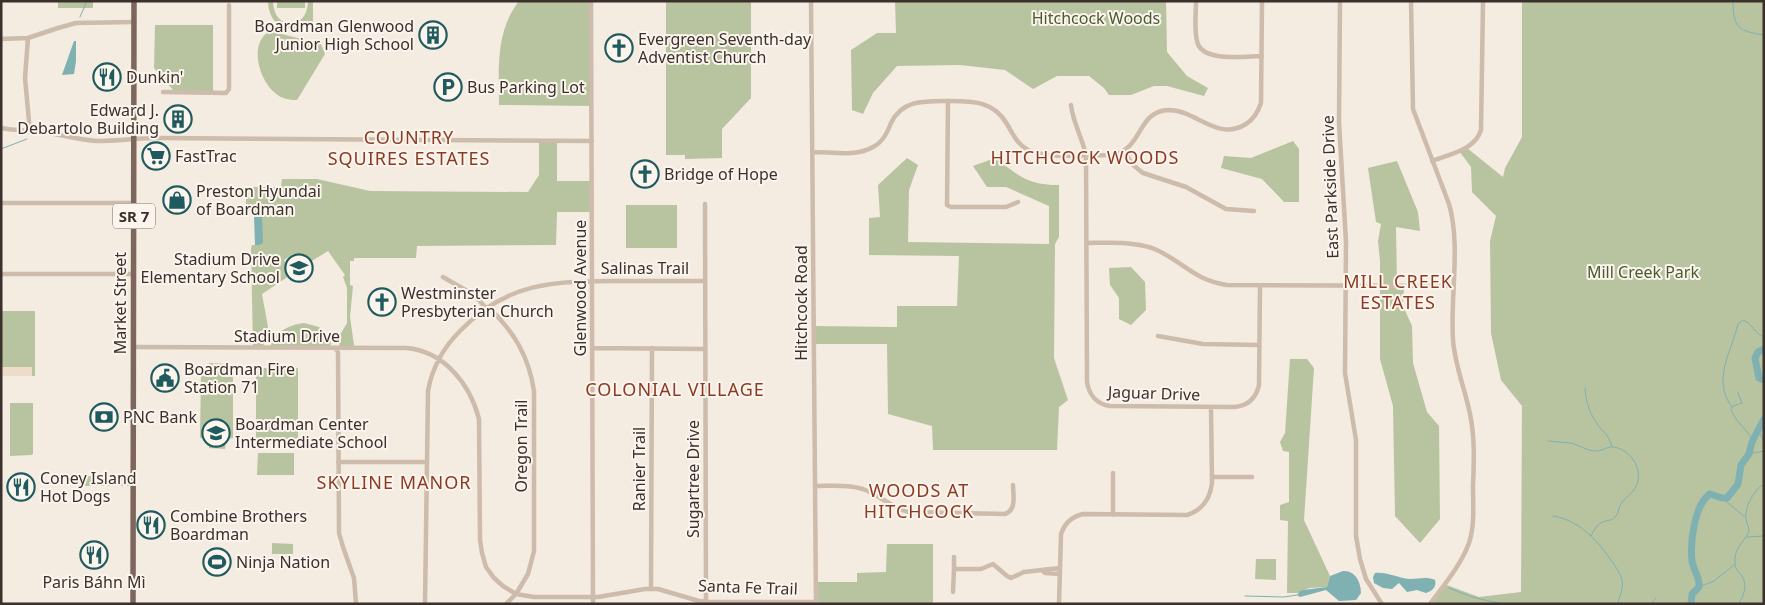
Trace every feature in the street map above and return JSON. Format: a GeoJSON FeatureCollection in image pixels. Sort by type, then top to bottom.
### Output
{"type":"FeatureCollection","features":[{"type":"Feature","properties":{"kind":"main road","name":"Market Street"},"geometry":{"type":"LineString","coordinates":[[133,604],[134,1]]}},
{"type":"Feature","properties":{"kind":"street","name":"Glenwood Avenue"},"geometry":{"type":"LineString","coordinates":[[591,1],[592,604]]}},
{"type":"Feature","properties":{"kind":"street","name":"Hitchcock Road"},"geometry":{"type":"LineString","coordinates":[[811,1],[816,603]]}},
{"type":"Feature","properties":{"kind":"street"},"geometry":{"type":"LineString","coordinates":[[1196,1],[1197,42],[1202,52],[1213,56],[1262,56]]}},
{"type":"Feature","properties":{"kind":"street"},"geometry":{"type":"LineString","coordinates":[[813,152],[852,153],[867,150],[881,141],[895,116],[904,107],[920,101],[976,102],[991,107],[1003,118],[1017,141],[1032,151],[1044,154],[1112,155],[1124,152],[1133,143],[1147,120],[1154,114],[1163,111],[1179,112],[1222,129],[1235,129],[1250,122],[1258,111],[1261,100],[1262,1]]}},
{"type":"Feature","properties":{"kind":"street","name":"East Parkside Drive"},"geometry":{"type":"LineString","coordinates":[[1340,1],[1339,122],[1346,232],[1345,373],[1356,440],[1356,536],[1366,579],[1382,604]]}},
{"type":"Feature","properties":{"kind":"street"},"geometry":{"type":"LineString","coordinates":[[1412,1],[1412,99],[1416,119],[1449,204],[1452,217],[1454,236],[1454,350],[1470,411],[1473,434],[1473,516],[1471,536],[1466,549],[1430,604]]}},
{"type":"Feature","properties":{"kind":"street"},"geometry":{"type":"LineString","coordinates":[[1432,161],[1470,146],[1480,135],[1482,124],[1482,1]]}},
{"type":"Feature","properties":{"kind":"street"},"geometry":{"type":"LineString","coordinates":[[163,92],[226,93],[229,89],[229,5]]}},
{"type":"Feature","properties":{"kind":"street"},"geometry":{"type":"LineString","coordinates":[[1,38],[28,38],[76,23],[134,22]]}},
{"type":"Feature","properties":{"kind":"street"},"geometry":{"type":"LineString","coordinates":[[28,38],[25,78],[30,132]]}},
{"type":"Feature","properties":{"kind":"street"},"geometry":{"type":"LineString","coordinates":[[948,101],[947,205],[951,207],[1006,207],[1018,202]]}},
{"type":"Feature","properties":{"kind":"street","name":"Jaguar Drive"},"geometry":{"type":"LineString","coordinates":[[1071,105],[1075,125],[1082,139],[1086,155],[1087,382],[1092,396],[1100,403],[1110,406],[1239,407],[1247,404],[1254,398],[1259,385],[1260,286]]}},
{"type":"Feature","properties":{"kind":"street"},"geometry":{"type":"LineString","coordinates":[[1,128],[16,132],[42,132],[85,140],[122,141],[159,138],[592,141]]}},
{"type":"Feature","properties":{"kind":"street"},"geometry":{"type":"LineString","coordinates":[[1124,152],[1133,165],[1143,173],[1186,187],[1226,209],[1254,211]]}},
{"type":"Feature","properties":{"kind":"street"},"geometry":{"type":"LineString","coordinates":[[1,203],[133,203]]}},
{"type":"Feature","properties":{"kind":"street","name":"Sugartree Drive"},"geometry":{"type":"LineString","coordinates":[[705,204],[706,603]]}},
{"type":"Feature","properties":{"kind":"street"},"geometry":{"type":"LineString","coordinates":[[1086,243],[1143,246],[1161,252],[1193,274],[1209,281],[1227,285],[1453,286]]}},
{"type":"Feature","properties":{"kind":"street"},"geometry":{"type":"LineString","coordinates":[[1,274],[133,274]]}},
{"type":"Feature","properties":{"kind":"street","name":"Oregon Trail"},"geometry":{"type":"LineString","coordinates":[[443,277],[474,295],[507,326],[520,344],[529,367],[534,392],[534,551],[528,574],[516,594]]}},
{"type":"Feature","properties":{"kind":"street","name":"Salinas Trail"},"geometry":{"type":"LineString","coordinates":[[425,604],[428,391],[438,360],[456,335],[487,308],[512,294],[540,285],[562,281],[706,281]]}},
{"type":"Feature","properties":{"kind":"street"},"geometry":{"type":"LineString","coordinates":[[1158,336],[1203,344],[1259,345]]}},
{"type":"Feature","properties":{"kind":"street","name":"Stadium Drive"},"geometry":{"type":"LineString","coordinates":[[134,347],[413,349],[425,352],[438,360],[450,368],[461,380],[470,392],[476,407],[480,431],[480,540],[482,553],[486,567],[494,578],[516,594]]}},
{"type":"Feature","properties":{"kind":"street"},"geometry":{"type":"LineString","coordinates":[[335,348],[338,352],[339,533],[342,547],[354,578],[356,604]]}},
{"type":"Feature","properties":{"kind":"street"},"geometry":{"type":"LineString","coordinates":[[592,348],[705,349]]}},
{"type":"Feature","properties":{"kind":"street","name":"Ranier Trail"},"geometry":{"type":"LineString","coordinates":[[652,348],[652,589]]}},
{"type":"Feature","properties":{"kind":"street"},"geometry":{"type":"LineString","coordinates":[[1059,604],[1061,534],[1068,522],[1080,515],[1182,515],[1192,513],[1201,508],[1208,499],[1212,477],[1211,407]]}},
{"type":"Feature","properties":{"kind":"street"},"geometry":{"type":"LineString","coordinates":[[338,462],[427,462]]}},
{"type":"Feature","properties":{"kind":"street"},"geometry":{"type":"LineString","coordinates":[[1113,473],[1113,514]]}},
{"type":"Feature","properties":{"kind":"street"},"geometry":{"type":"LineString","coordinates":[[1212,477],[1252,477]]}},
{"type":"Feature","properties":{"kind":"street"},"geometry":{"type":"LineString","coordinates":[[815,486],[857,487],[897,509],[909,512],[1005,514],[1013,508],[1013,485]]}},
{"type":"Feature","properties":{"kind":"street"},"geometry":{"type":"LineString","coordinates":[[953,592],[954,558]]}},
{"type":"Feature","properties":{"kind":"street"},"geometry":{"type":"LineString","coordinates":[[954,569],[981,569],[992,564],[1011,578],[1024,572],[1060,571]]}},
{"type":"Feature","properties":{"kind":"street","name":"Santa Fe Trail"},"geometry":{"type":"LineString","coordinates":[[516,594],[534,597],[602,597],[652,589],[668,591],[706,603],[816,603]]}},
{"type":"Feature","properties":{"kind":"street"},"geometry":{"type":"LineString","coordinates":[[506,604],[516,594]]}},
{"type":"Feature","properties":{"kind":"green space"},"geometry":{"type":"Polygon","coordinates":[[[58,1],[93,1],[93,8],[58,8],[58,1]]]}},
{"type":"Feature","properties":{"kind":"green space"},"geometry":{"type":"Polygon","coordinates":[[[268,1],[273,1],[278,18],[291,24],[303,18],[308,1],[313,1],[313,22],[308,22],[308,20],[294,28],[281,26],[272,17],[268,1]]]}},
{"type":"Feature","properties":{"kind":"green space"},"geometry":{"type":"Polygon","coordinates":[[[277,1],[305,1],[305,8],[277,8],[277,1]]]}},
{"type":"Feature","properties":{"kind":"green space"},"geometry":{"type":"Polygon","coordinates":[[[519,1],[591,1],[592,106],[499,105],[499,64],[502,38],[511,13],[519,1]]]}},
{"type":"Feature","properties":{"kind":"green space"},"geometry":{"type":"Polygon","coordinates":[[[666,1],[751,1],[751,98],[722,129],[722,158],[685,159],[685,155],[666,155],[666,1]]]}},
{"type":"Feature","properties":{"kind":"green space","name":"Hitchcock Woods"},"geometry":{"type":"Polygon","coordinates":[[[895,1],[1166,1],[1167,52],[1187,76],[1208,88],[1204,96],[1167,86],[1154,86],[1131,95],[1109,95],[1104,88],[1089,76],[1057,76],[1033,89],[1005,70],[960,65],[897,66],[873,93],[863,114],[852,110],[851,50],[877,33],[896,33],[895,1]]]}},
{"type":"Feature","properties":{"kind":"green space","name":"Mill Creek Park"},"geometry":{"type":"Polygon","coordinates":[[[1522,1],[1764,1],[1764,604],[1430,604],[1444,584],[1479,597],[1521,592],[1522,406],[1501,380],[1491,333],[1490,241],[1496,216],[1472,192],[1471,167],[1459,151],[1467,148],[1503,177],[1505,168],[1522,137],[1522,1]]]}},
{"type":"Feature","properties":{"kind":"green space"},"geometry":{"type":"Polygon","coordinates":[[[155,25],[213,25],[213,91],[174,91],[154,68],[155,25]]]}},
{"type":"Feature","properties":{"kind":"green space"},"geometry":{"type":"Polygon","coordinates":[[[270,31],[321,44],[325,54],[297,100],[280,97],[264,80],[258,62],[258,52],[259,44],[263,37],[270,31]]]}},
{"type":"Feature","properties":{"kind":"green space"},"geometry":{"type":"Polygon","coordinates":[[[539,141],[557,141],[557,181],[592,181],[592,212],[557,212],[556,245],[417,246],[416,258],[354,258],[354,261],[350,261],[350,285],[353,286],[350,317],[353,348],[341,348],[337,340],[347,323],[347,288],[343,277],[345,275],[328,251],[302,267],[293,254],[284,260],[292,274],[262,294],[268,327],[263,347],[253,348],[251,248],[252,245],[259,245],[262,215],[246,209],[246,187],[281,187],[282,179],[317,179],[370,191],[528,192],[539,175],[539,141]]]}},
{"type":"Feature","properties":{"kind":"green space"},"geometry":{"type":"Polygon","coordinates":[[[1293,141],[1299,149],[1299,202],[1284,202],[1262,179],[1221,168],[1224,156],[1251,158],[1293,141]]]}},
{"type":"Feature","properties":{"kind":"green space"},"geometry":{"type":"Polygon","coordinates":[[[907,158],[918,165],[909,190],[908,242],[1049,244],[1049,206],[1006,187],[987,187],[973,166],[995,158],[1031,181],[1048,185],[1059,185],[1059,237],[1055,244],[1054,358],[1068,400],[1059,407],[1057,450],[933,450],[932,426],[888,414],[887,344],[814,344],[814,326],[897,327],[897,306],[957,306],[959,256],[869,255],[869,218],[880,217],[878,185],[907,158]]]}},
{"type":"Feature","properties":{"kind":"green space"},"geometry":{"type":"Polygon","coordinates":[[[1397,161],[1418,212],[1420,231],[1396,227],[1397,285],[1404,286],[1403,306],[1412,326],[1413,363],[1427,412],[1439,426],[1440,519],[1420,543],[1395,516],[1393,406],[1380,359],[1380,261],[1378,241],[1381,224],[1376,222],[1368,168],[1397,161]]]}},
{"type":"Feature","properties":{"kind":"green space"},"geometry":{"type":"Polygon","coordinates":[[[626,205],[677,205],[677,248],[626,248],[626,205]]]}},
{"type":"Feature","properties":{"kind":"green space"},"geometry":{"type":"Polygon","coordinates":[[[1131,267],[1145,282],[1146,310],[1131,325],[1119,319],[1119,298],[1110,285],[1109,268],[1131,267]]]}},
{"type":"Feature","properties":{"kind":"green space"},"geometry":{"type":"Polygon","coordinates":[[[1,311],[35,311],[35,376],[1,376],[1,311]]]}},
{"type":"Feature","properties":{"kind":"green space"},"geometry":{"type":"Polygon","coordinates":[[[304,323],[319,327],[331,343],[330,348],[272,348],[270,340],[277,334],[290,326],[304,323]]]}},
{"type":"Feature","properties":{"kind":"green space"},"geometry":{"type":"Polygon","coordinates":[[[1290,359],[1307,359],[1314,368],[1304,520],[1330,576],[1327,587],[1309,588],[1298,593],[1287,593],[1288,521],[1280,520],[1280,505],[1289,502],[1289,452],[1283,451],[1280,442],[1285,433],[1290,359]]]}},
{"type":"Feature","properties":{"kind":"green space"},"geometry":{"type":"Polygon","coordinates":[[[209,363],[226,364],[226,373],[233,374],[233,438],[226,439],[225,449],[209,448],[209,438],[200,438],[201,374],[209,373],[209,363]]]}},
{"type":"Feature","properties":{"kind":"green space"},"geometry":{"type":"Polygon","coordinates":[[[256,368],[298,368],[298,440],[256,440],[256,368]]]}},
{"type":"Feature","properties":{"kind":"green space"},"geometry":{"type":"Polygon","coordinates":[[[10,403],[33,403],[33,454],[31,455],[10,456],[10,403]]]}},
{"type":"Feature","properties":{"kind":"green space"},"geometry":{"type":"Polygon","coordinates":[[[258,453],[294,453],[294,475],[257,475],[258,453]]]}},
{"type":"Feature","properties":{"kind":"green space"},"geometry":{"type":"Polygon","coordinates":[[[81,476],[134,476],[134,486],[81,486],[81,476]]]}},
{"type":"Feature","properties":{"kind":"green space"},"geometry":{"type":"Polygon","coordinates":[[[272,543],[293,544],[293,554],[272,554],[272,543]]]}},
{"type":"Feature","properties":{"kind":"green space"},"geometry":{"type":"Polygon","coordinates":[[[887,544],[933,544],[933,604],[816,604],[816,582],[857,582],[857,573],[886,572],[887,544]]]}},
{"type":"Feature","properties":{"kind":"green space"},"geometry":{"type":"Polygon","coordinates":[[[1256,559],[1276,559],[1276,580],[1255,579],[1256,559]]]}},
{"type":"Feature","properties":{"kind":"shaded area"},"geometry":{"type":"Polygon","coordinates":[[[1,367],[32,367],[32,376],[1,376],[1,367]]]}},
{"type":"Feature","properties":{"kind":"water"},"geometry":{"type":"Polygon","coordinates":[[[74,41],[76,41],[76,61],[74,74],[62,75],[74,41]]]}},
{"type":"Feature","properties":{"kind":"water"},"geometry":{"type":"Polygon","coordinates":[[[254,215],[262,215],[263,243],[255,245],[254,215]]]}},
{"type":"Feature","properties":{"kind":"water"},"geometry":{"type":"Polygon","coordinates":[[[1343,571],[1351,572],[1360,585],[1361,593],[1356,600],[1339,601],[1326,590],[1300,597],[1297,595],[1303,590],[1327,587],[1330,576],[1343,571]]]}},
{"type":"Feature","properties":{"kind":"water"},"geometry":{"type":"Polygon","coordinates":[[[1375,573],[1407,579],[1431,579],[1435,580],[1435,587],[1426,593],[1417,590],[1407,592],[1399,583],[1392,589],[1383,588],[1374,583],[1373,577],[1375,573]]]}},
{"type":"Feature","properties":{"kind":"waterway"},"geometry":{"type":"LineString","coordinates":[[80,17],[87,1]]}},
{"type":"Feature","properties":{"kind":"waterway"},"geometry":{"type":"LineString","coordinates":[[1733,1],[1734,18],[1739,27],[1749,32],[1764,35]]}},
{"type":"Feature","properties":{"kind":"waterway"},"geometry":{"type":"LineString","coordinates":[[1,149],[27,139]]}},
{"type":"Feature","properties":{"kind":"waterway"},"geometry":{"type":"LineString","coordinates":[[1732,407],[1726,397],[1723,376],[1738,324],[1743,320],[1746,321],[1758,334],[1764,337]]}},
{"type":"Feature","properties":{"kind":"waterway"},"geometry":{"type":"LineString","coordinates":[[1764,349],[1758,352],[1755,358],[1759,378],[1764,380]]}},
{"type":"Feature","properties":{"kind":"waterway"},"geometry":{"type":"LineString","coordinates":[[1585,388],[1590,411],[1608,437],[1612,447]]}},
{"type":"Feature","properties":{"kind":"waterway"},"geometry":{"type":"LineString","coordinates":[[1738,393],[1742,403],[1733,406],[1731,410],[1753,439]]}},
{"type":"Feature","properties":{"kind":"waterway"},"geometry":{"type":"LineString","coordinates":[[1691,604],[1692,594],[1699,587],[1692,553],[1694,525],[1700,507],[1710,494],[1727,498],[1738,484],[1741,465],[1749,454],[1752,442],[1764,419]]}},
{"type":"Feature","properties":{"kind":"waterway"},"geometry":{"type":"LineString","coordinates":[[1758,430],[1764,442]]}},
{"type":"Feature","properties":{"kind":"waterway"},"geometry":{"type":"LineString","coordinates":[[1548,441],[1571,443],[1593,451],[1614,447],[1626,452],[1635,463],[1638,482],[1634,490],[1622,502],[1614,519],[1602,522],[1591,536]]}},
{"type":"Feature","properties":{"kind":"waterway"},"geometry":{"type":"LineString","coordinates":[[1749,454],[1764,451]]}},
{"type":"Feature","properties":{"kind":"waterway"},"geometry":{"type":"LineString","coordinates":[[1738,604],[1743,595],[1745,584],[1735,566],[1735,559],[1739,547],[1749,532],[1746,520],[1748,505],[1753,494],[1764,484]]}},
{"type":"Feature","properties":{"kind":"waterway"},"geometry":{"type":"LineString","coordinates":[[1722,498],[1745,517]]}},
{"type":"Feature","properties":{"kind":"waterway"},"geometry":{"type":"LineString","coordinates":[[1553,516],[1563,518],[1580,527],[1608,555],[1621,578],[1622,587],[1618,604]]}},
{"type":"Feature","properties":{"kind":"waterway"},"geometry":{"type":"LineString","coordinates":[[1747,537],[1764,536]]}},
{"type":"Feature","properties":{"kind":"waterway"},"geometry":{"type":"LineString","coordinates":[[1699,587],[1714,581],[1734,565]]}},
{"type":"Feature","properties":{"kind":"waterway"},"geometry":{"type":"LineString","coordinates":[[1449,588],[1472,597],[1502,604]]}},
{"type":"Feature","properties":{"kind":"waterway"},"geometry":{"type":"LineString","coordinates":[[1245,596],[1284,597],[1297,595]]}},
{"type":"Feature","properties":{"kind":"waterway"},"geometry":{"type":"LineString","coordinates":[[1651,604],[1656,598]]}},
{"type":"Feature","properties":{"kind":"place","name":"Boardman Glenwood Junior High School"},"geometry":{"type":"Point","coordinates":[433,35]}},
{"type":"Feature","properties":{"kind":"place","name":"Evergreen Seventh-day Adventist Church"},"geometry":{"type":"Point","coordinates":[619,48]}},
{"type":"Feature","properties":{"kind":"place","name":"Dunkin'"},"geometry":{"type":"Point","coordinates":[107,77]}},
{"type":"Feature","properties":{"kind":"place","name":"Bus Parking Lot"},"geometry":{"type":"Point","coordinates":[448,87]}},
{"type":"Feature","properties":{"kind":"place","name":"Edward J. Debartolo Building"},"geometry":{"type":"Point","coordinates":[178,119]}},
{"type":"Feature","properties":{"kind":"place","name":"FastTrac"},"geometry":{"type":"Point","coordinates":[156,156]}},
{"type":"Feature","properties":{"kind":"place","name":"Bridge of Hope"},"geometry":{"type":"Point","coordinates":[645,174]}},
{"type":"Feature","properties":{"kind":"place","name":"Preston Hyundai of Boardman"},"geometry":{"type":"Point","coordinates":[177,200]}},
{"type":"Feature","properties":{"kind":"place","name":"Stadium Drive Elementary School"},"geometry":{"type":"Point","coordinates":[299,268]}},
{"type":"Feature","properties":{"kind":"place","name":"Westminster Presbyterian Church"},"geometry":{"type":"Point","coordinates":[382,302]}},
{"type":"Feature","properties":{"kind":"place","name":"Boardman Fire Station 71"},"geometry":{"type":"Point","coordinates":[165,378]}},
{"type":"Feature","properties":{"kind":"place","name":"PNC Bank"},"geometry":{"type":"Point","coordinates":[104,417]}},
{"type":"Feature","properties":{"kind":"place","name":"Boardman Center Intermediate School"},"geometry":{"type":"Point","coordinates":[216,433]}},
{"type":"Feature","properties":{"kind":"place","name":"Coney Island Hot Dogs"},"geometry":{"type":"Point","coordinates":[21,487]}},
{"type":"Feature","properties":{"kind":"place","name":"Combine Brothers Boardman"},"geometry":{"type":"Point","coordinates":[151,525]}},
{"type":"Feature","properties":{"kind":"place","name":"Paris Báhn Mì"},"geometry":{"type":"Point","coordinates":[94,555]}},
{"type":"Feature","properties":{"kind":"place","name":"Ninja Nation"},"geometry":{"type":"Point","coordinates":[217,562]}},
{"type":"Feature","properties":{"kind":"district","name":"COUNTRY SQUIRES ESTATES"},"geometry":{"type":"Point","coordinates":[409,147]}},
{"type":"Feature","properties":{"kind":"district","name":"HITCHCOCK WOODS"},"geometry":{"type":"Point","coordinates":[1085,157]}},
{"type":"Feature","properties":{"kind":"district","name":"MILL CREEK ESTATES"},"geometry":{"type":"Point","coordinates":[1398,291]}},
{"type":"Feature","properties":{"kind":"district","name":"COLONIAL VILLAGE"},"geometry":{"type":"Point","coordinates":[675,389]}},
{"type":"Feature","properties":{"kind":"district","name":"SKYLINE MANOR"},"geometry":{"type":"Point","coordinates":[394,482]}},
{"type":"Feature","properties":{"kind":"district","name":"WOODS AT HITCHCOCK"},"geometry":{"type":"Point","coordinates":[919,500]}}]}
